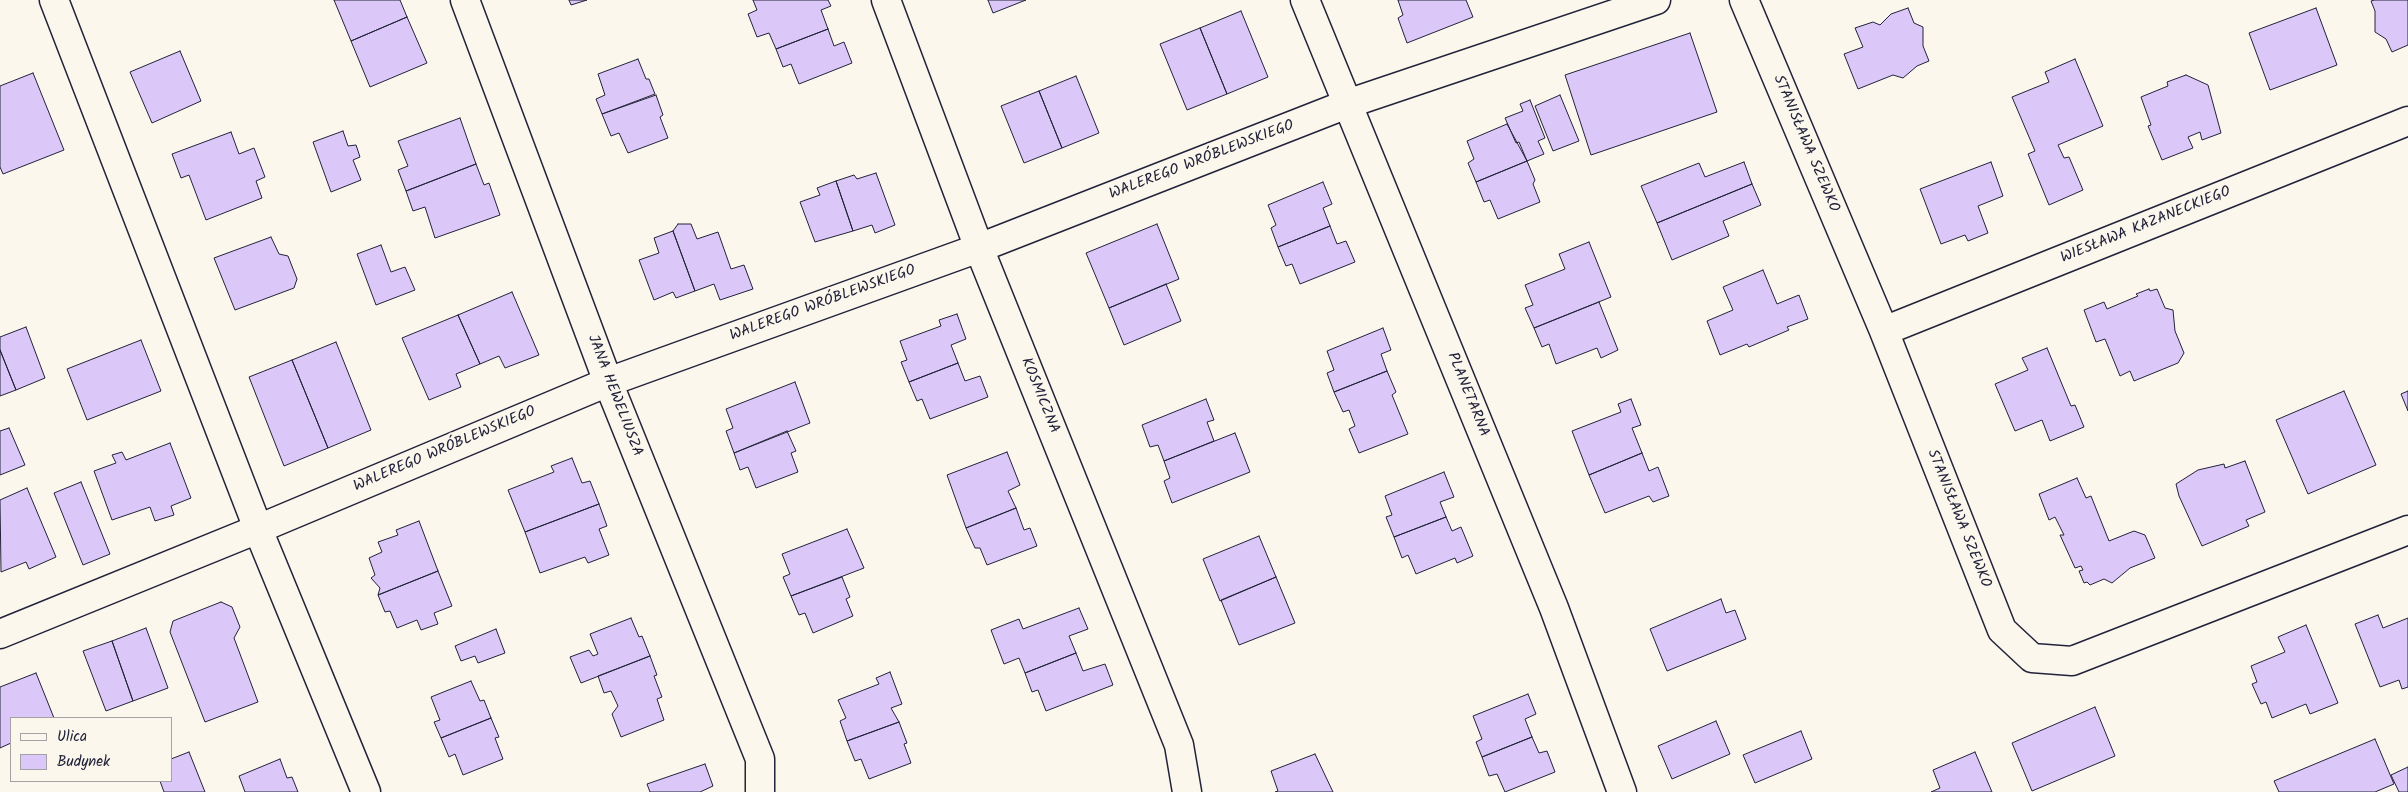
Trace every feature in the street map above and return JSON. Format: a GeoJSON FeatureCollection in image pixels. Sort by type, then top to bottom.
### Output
{"type":"FeatureCollection","features":[{"type":"Feature","properties":{"kind":"street"},"geometry":{"type":"LineString","coordinates":[[54,0],[261,537],[366,792]]}},
{"type":"Feature","properties":{"kind":"street","name":"JANA HEWELIUSZA"},"geometry":{"type":"LineString","coordinates":[[464,0],[608,382],[760,759],[760,792]]}},
{"type":"Feature","properties":{"kind":"street","name":"KOSMICZNA"},"geometry":{"type":"LineString","coordinates":[[886,0],[979,248],[1179,745],[1187,792]]}},
{"type":"Feature","properties":{"kind":"street","name":"PLANETARNA"},"geometry":{"type":"LineString","coordinates":[[1305,0],[1554,608],[1622,792]]}},
{"type":"Feature","properties":{"kind":"street","name":"WALEREGO WRÓBLEWSKIEGO"},"geometry":{"type":"LineString","coordinates":[[0,634],[261,537],[608,382],[979,248],[1347,104],[1656,0]]}},
{"type":"Feature","properties":{"kind":"street","name":"STANISŁAWA SZEWKO"},"geometry":{"type":"LineString","coordinates":[[1744,0],[1884,332],[2002,630],[2032,658],[2072,661],[2408,530]]}},
{"type":"Feature","properties":{"kind":"street","name":"WIESŁAWA KAZANECKIEGO"},"geometry":{"type":"LineString","coordinates":[[1884,332],[2408,121]]}},
{"type":"Feature","properties":{"kind":"building"},"geometry":{"type":"Polygon","coordinates":[[[334,0],[400,0],[407,17],[351,41],[334,0]]]}},
{"type":"Feature","properties":{"kind":"building"},"geometry":{"type":"Polygon","coordinates":[[[569,0],[587,0],[571,5],[569,0]]]}},
{"type":"Feature","properties":{"kind":"building"},"geometry":{"type":"Polygon","coordinates":[[[753,0],[828,0],[831,6],[821,10],[828,29],[776,49],[769,33],[757,37],[748,14],[757,10],[753,0]]]}},
{"type":"Feature","properties":{"kind":"building"},"geometry":{"type":"Polygon","coordinates":[[[988,0],[1026,0],[993,13],[988,0]]]}},
{"type":"Feature","properties":{"kind":"building"},"geometry":{"type":"Polygon","coordinates":[[[1398,0],[1466,0],[1473,17],[1407,43],[1398,18],[1403,15],[1398,0]]]}},
{"type":"Feature","properties":{"kind":"building"},"geometry":{"type":"Polygon","coordinates":[[[2408,0],[2408,45],[2392,52],[2386,39],[2375,32],[2375,11],[2371,1],[2408,0]]]}},
{"type":"Feature","properties":{"kind":"building"},"geometry":{"type":"Polygon","coordinates":[[[1908,8],[1914,23],[1923,27],[1923,46],[1929,61],[1917,66],[1903,78],[1893,75],[1858,89],[1844,54],[1863,47],[1855,28],[1873,22],[1880,25],[1891,14],[1908,8]]]}},
{"type":"Feature","properties":{"kind":"building"},"geometry":{"type":"Polygon","coordinates":[[[2316,8],[2337,65],[2270,90],[2249,33],[2316,8]]]}},
{"type":"Feature","properties":{"kind":"building"},"geometry":{"type":"Polygon","coordinates":[[[1241,11],[1268,77],[1227,94],[1200,28],[1241,11]]]}},
{"type":"Feature","properties":{"kind":"building"},"geometry":{"type":"Polygon","coordinates":[[[407,17],[427,63],[370,87],[351,41],[407,17]]]}},
{"type":"Feature","properties":{"kind":"building"},"geometry":{"type":"Polygon","coordinates":[[[1200,28],[1227,94],[1187,110],[1160,44],[1200,28]]]}},
{"type":"Feature","properties":{"kind":"building"},"geometry":{"type":"Polygon","coordinates":[[[828,29],[834,46],[844,42],[852,63],[799,84],[791,64],[783,67],[776,49],[828,29]]]}},
{"type":"Feature","properties":{"kind":"building"},"geometry":{"type":"Polygon","coordinates":[[[1690,33],[1717,112],[1591,155],[1565,75],[1690,33]]]}},
{"type":"Feature","properties":{"kind":"building"},"geometry":{"type":"Polygon","coordinates":[[[180,51],[201,101],[152,123],[130,72],[180,51]]]}},
{"type":"Feature","properties":{"kind":"building"},"geometry":{"type":"Polygon","coordinates":[[[638,59],[646,79],[649,79],[655,94],[602,114],[596,99],[605,95],[598,74],[638,59]]]}},
{"type":"Feature","properties":{"kind":"building"},"geometry":{"type":"Polygon","coordinates":[[[2075,59],[2103,126],[2058,145],[2064,158],[2069,157],[2083,190],[2049,205],[2028,154],[2035,151],[2012,97],[2049,82],[2045,72],[2075,59]]]}},
{"type":"Feature","properties":{"kind":"building"},"geometry":{"type":"Polygon","coordinates":[[[33,73],[64,150],[3,174],[0,167],[0,86],[33,73]]]}},
{"type":"Feature","properties":{"kind":"building"},"geometry":{"type":"Polygon","coordinates":[[[2186,75],[2208,85],[2221,133],[2202,140],[2200,132],[2188,137],[2193,148],[2162,160],[2148,126],[2151,125],[2141,97],[2168,86],[2167,82],[2186,75]]]}},
{"type":"Feature","properties":{"kind":"building"},"geometry":{"type":"Polygon","coordinates":[[[1076,76],[1099,133],[1062,148],[1039,91],[1076,76]]]}},
{"type":"Feature","properties":{"kind":"building"},"geometry":{"type":"Polygon","coordinates":[[[1039,91],[1062,148],[1024,163],[1001,106],[1039,91]]]}},
{"type":"Feature","properties":{"kind":"building"},"geometry":{"type":"Polygon","coordinates":[[[656,95],[663,115],[660,117],[668,138],[628,153],[619,133],[611,136],[602,114],[656,95]]]}},
{"type":"Feature","properties":{"kind":"building"},"geometry":{"type":"Polygon","coordinates":[[[1560,95],[1579,141],[1553,151],[1535,106],[1560,95]]]}},
{"type":"Feature","properties":{"kind":"building"},"geometry":{"type":"Polygon","coordinates":[[[1530,100],[1545,138],[1538,141],[1544,154],[1527,161],[1519,142],[1516,143],[1505,118],[1523,111],[1520,104],[1530,100]]]}},
{"type":"Feature","properties":{"kind":"building"},"geometry":{"type":"Polygon","coordinates":[[[460,118],[476,164],[406,191],[398,170],[408,166],[398,141],[460,118]]]}},
{"type":"Feature","properties":{"kind":"building"},"geometry":{"type":"Polygon","coordinates":[[[1507,124],[1527,161],[1476,182],[1468,163],[1474,159],[1467,141],[1507,124]]]}},
{"type":"Feature","properties":{"kind":"building"},"geometry":{"type":"Polygon","coordinates":[[[343,131],[348,146],[356,145],[360,157],[353,160],[361,180],[331,192],[313,142],[343,131]]]}},
{"type":"Feature","properties":{"kind":"building"},"geometry":{"type":"Polygon","coordinates":[[[231,132],[239,154],[254,148],[265,177],[256,181],[262,198],[206,220],[189,175],[181,178],[172,154],[231,132]]]}},
{"type":"Feature","properties":{"kind":"building"},"geometry":{"type":"Polygon","coordinates":[[[1527,161],[1535,180],[1533,184],[1540,202],[1498,219],[1490,200],[1484,202],[1476,182],[1527,161]]]}},
{"type":"Feature","properties":{"kind":"building"},"geometry":{"type":"Polygon","coordinates":[[[1744,162],[1752,184],[1657,223],[1641,186],[1699,163],[1705,177],[1744,162]]]}},
{"type":"Feature","properties":{"kind":"building"},"geometry":{"type":"Polygon","coordinates":[[[1991,162],[2003,196],[1978,206],[1988,233],[1968,241],[1965,235],[1941,244],[1920,189],[1991,162]]]}},
{"type":"Feature","properties":{"kind":"building"},"geometry":{"type":"Polygon","coordinates":[[[476,164],[484,185],[489,183],[500,215],[435,238],[425,207],[413,211],[406,191],[476,164]]]}},
{"type":"Feature","properties":{"kind":"building"},"geometry":{"type":"Polygon","coordinates":[[[876,173],[895,225],[875,233],[872,225],[853,231],[836,181],[854,175],[857,179],[876,173]]]}},
{"type":"Feature","properties":{"kind":"building"},"geometry":{"type":"Polygon","coordinates":[[[836,181],[853,231],[815,242],[800,202],[820,195],[817,188],[836,181]]]}},
{"type":"Feature","properties":{"kind":"building"},"geometry":{"type":"Polygon","coordinates":[[[1323,182],[1332,204],[1323,208],[1330,226],[1278,247],[1271,228],[1276,225],[1268,205],[1323,182]]]}},
{"type":"Feature","properties":{"kind":"building"},"geometry":{"type":"Polygon","coordinates":[[[1752,184],[1761,205],[1723,221],[1729,236],[1672,260],[1657,223],[1752,184]]]}},
{"type":"Feature","properties":{"kind":"building"},"geometry":{"type":"Polygon","coordinates":[[[678,224],[691,224],[697,239],[718,232],[731,269],[744,265],[753,289],[720,300],[714,284],[695,291],[673,231],[678,224]]]}},
{"type":"Feature","properties":{"kind":"building"},"geometry":{"type":"Polygon","coordinates":[[[1157,224],[1179,279],[1109,308],[1086,253],[1157,224]]]}},
{"type":"Feature","properties":{"kind":"building"},"geometry":{"type":"Polygon","coordinates":[[[1330,226],[1337,244],[1346,241],[1355,262],[1300,284],[1292,264],[1286,266],[1278,247],[1330,226]]]}},
{"type":"Feature","properties":{"kind":"building"},"geometry":{"type":"Polygon","coordinates":[[[673,231],[695,291],[676,298],[673,292],[654,300],[639,260],[659,253],[654,238],[673,231]]]}},
{"type":"Feature","properties":{"kind":"building"},"geometry":{"type":"Polygon","coordinates":[[[271,237],[279,254],[288,256],[297,279],[294,288],[235,310],[214,258],[271,237]]]}},
{"type":"Feature","properties":{"kind":"building"},"geometry":{"type":"Polygon","coordinates":[[[1589,242],[1611,297],[1534,328],[1525,308],[1533,305],[1525,285],[1565,269],[1559,254],[1589,242]]]}},
{"type":"Feature","properties":{"kind":"building"},"geometry":{"type":"Polygon","coordinates":[[[381,245],[391,272],[405,267],[415,290],[376,305],[357,254],[381,245]]]}},
{"type":"Feature","properties":{"kind":"building"},"geometry":{"type":"Polygon","coordinates":[[[1763,270],[1777,304],[1799,295],[1808,319],[1787,327],[1789,330],[1749,347],[1747,344],[1720,355],[1707,321],[1733,310],[1723,287],[1763,270]]]}},
{"type":"Feature","properties":{"kind":"building"},"geometry":{"type":"Polygon","coordinates":[[[1166,284],[1181,321],[1124,345],[1109,308],[1166,284]]]}},
{"type":"Feature","properties":{"kind":"building"},"geometry":{"type":"Polygon","coordinates":[[[2149,289],[2150,291],[2157,289],[2165,308],[2173,310],[2175,331],[2184,353],[2178,363],[2134,381],[2130,371],[2120,376],[2105,339],[2096,342],[2084,310],[2104,302],[2107,309],[2138,296],[2136,294],[2149,289]]]}},
{"type":"Feature","properties":{"kind":"building"},"geometry":{"type":"Polygon","coordinates":[[[512,292],[539,355],[505,368],[499,356],[480,364],[458,315],[512,292]]]}},
{"type":"Feature","properties":{"kind":"building"},"geometry":{"type":"Polygon","coordinates":[[[1599,302],[1618,350],[1601,358],[1597,348],[1556,364],[1549,344],[1542,347],[1534,328],[1599,302]]]}},
{"type":"Feature","properties":{"kind":"building"},"geometry":{"type":"Polygon","coordinates":[[[957,314],[966,339],[951,345],[958,363],[909,382],[901,362],[907,360],[900,341],[941,326],[939,320],[957,314]]]}},
{"type":"Feature","properties":{"kind":"building"},"geometry":{"type":"Polygon","coordinates":[[[458,315],[480,364],[456,374],[461,387],[429,400],[402,338],[458,315]]]}},
{"type":"Feature","properties":{"kind":"building"},"geometry":{"type":"Polygon","coordinates":[[[26,327],[45,378],[16,390],[0,350],[0,337],[26,327]]]}},
{"type":"Feature","properties":{"kind":"building"},"geometry":{"type":"Polygon","coordinates":[[[1383,328],[1391,350],[1381,354],[1387,371],[1334,392],[1327,373],[1334,370],[1327,351],[1383,328]]]}},
{"type":"Feature","properties":{"kind":"building"},"geometry":{"type":"Polygon","coordinates":[[[141,340],[161,391],[87,420],[67,369],[141,340]]]}},
{"type":"Feature","properties":{"kind":"building"},"geometry":{"type":"Polygon","coordinates":[[[336,342],[371,430],[328,448],[292,360],[336,342]]]}},
{"type":"Feature","properties":{"kind":"building"},"geometry":{"type":"Polygon","coordinates":[[[2047,348],[2071,406],[2075,405],[2084,427],[2050,441],[2042,420],[2015,431],[1995,384],[2028,370],[2022,358],[2047,348]]]}},
{"type":"Feature","properties":{"kind":"building"},"geometry":{"type":"Polygon","coordinates":[[[0,350],[16,390],[0,396],[0,350]]]}},
{"type":"Feature","properties":{"kind":"building"},"geometry":{"type":"Polygon","coordinates":[[[292,360],[328,448],[284,466],[249,377],[292,360]]]}},
{"type":"Feature","properties":{"kind":"building"},"geometry":{"type":"Polygon","coordinates":[[[958,363],[965,381],[980,376],[988,397],[930,419],[922,399],[917,401],[909,382],[958,363]]]}},
{"type":"Feature","properties":{"kind":"building"},"geometry":{"type":"Polygon","coordinates":[[[1387,371],[1396,392],[1392,395],[1408,434],[1359,453],[1349,429],[1355,426],[1349,410],[1343,412],[1334,392],[1387,371]]]}},
{"type":"Feature","properties":{"kind":"building"},"geometry":{"type":"Polygon","coordinates":[[[795,382],[810,423],[734,453],[726,431],[733,428],[726,409],[795,382]]]}},
{"type":"Feature","properties":{"kind":"building"},"geometry":{"type":"Polygon","coordinates":[[[2344,391],[2376,465],[2308,494],[2276,420],[2344,391]]]}},
{"type":"Feature","properties":{"kind":"building"},"geometry":{"type":"Polygon","coordinates":[[[2408,391],[2408,411],[2401,394],[2408,391]]]}},
{"type":"Feature","properties":{"kind":"building"},"geometry":{"type":"Polygon","coordinates":[[[1206,399],[1214,420],[1207,422],[1214,441],[1164,461],[1158,445],[1150,447],[1142,425],[1206,399]]]}},
{"type":"Feature","properties":{"kind":"building"},"geometry":{"type":"Polygon","coordinates":[[[1631,399],[1641,425],[1632,428],[1642,453],[1589,475],[1572,431],[1621,412],[1618,404],[1631,399]]]}},
{"type":"Feature","properties":{"kind":"building"},"geometry":{"type":"Polygon","coordinates":[[[9,428],[25,465],[0,475],[0,431],[9,428]]]}},
{"type":"Feature","properties":{"kind":"building"},"geometry":{"type":"Polygon","coordinates":[[[787,431],[796,451],[791,453],[798,472],[756,488],[748,467],[740,470],[734,453],[787,431]]]}},
{"type":"Feature","properties":{"kind":"building"},"geometry":{"type":"Polygon","coordinates":[[[1235,433],[1250,472],[1172,503],[1164,481],[1170,478],[1164,461],[1235,433]]]}},
{"type":"Feature","properties":{"kind":"building"},"geometry":{"type":"Polygon","coordinates":[[[170,443],[191,498],[171,506],[174,515],[155,521],[150,507],[112,520],[94,471],[116,463],[112,455],[122,452],[126,460],[170,443]]]}},
{"type":"Feature","properties":{"kind":"building"},"geometry":{"type":"Polygon","coordinates":[[[1007,452],[1020,485],[1008,491],[1016,508],[966,528],[947,475],[1007,452]]]}},
{"type":"Feature","properties":{"kind":"building"},"geometry":{"type":"Polygon","coordinates":[[[1642,453],[1649,471],[1658,467],[1669,496],[1653,502],[1649,496],[1605,513],[1589,475],[1642,453]]]}},
{"type":"Feature","properties":{"kind":"building"},"geometry":{"type":"Polygon","coordinates":[[[572,458],[582,483],[590,481],[599,504],[525,532],[508,490],[554,472],[551,466],[572,458]]]}},
{"type":"Feature","properties":{"kind":"building"},"geometry":{"type":"Polygon","coordinates":[[[2245,461],[2265,512],[2246,520],[2249,526],[2202,546],[2179,496],[2176,484],[2198,470],[2224,464],[2225,468],[2245,461]]]}},
{"type":"Feature","properties":{"kind":"building"},"geometry":{"type":"Polygon","coordinates":[[[1444,472],[1454,497],[1440,502],[1446,517],[1394,537],[1386,517],[1392,515],[1385,496],[1444,472]]]}},
{"type":"Feature","properties":{"kind":"building"},"geometry":{"type":"Polygon","coordinates":[[[2077,478],[2086,498],[2091,496],[2109,541],[2134,531],[2145,535],[2155,558],[2130,568],[2112,583],[2104,579],[2090,585],[2087,582],[2084,583],[2079,571],[2083,570],[2081,566],[2075,568],[2060,535],[2064,535],[2055,517],[2049,520],[2039,494],[2077,478]]]}},
{"type":"Feature","properties":{"kind":"building"},"geometry":{"type":"Polygon","coordinates":[[[81,482],[110,554],[83,565],[54,493],[81,482]]]}},
{"type":"Feature","properties":{"kind":"building"},"geometry":{"type":"Polygon","coordinates":[[[27,488],[56,557],[29,569],[26,562],[1,572],[0,500],[27,488]]]}},
{"type":"Feature","properties":{"kind":"building"},"geometry":{"type":"Polygon","coordinates":[[[599,504],[607,526],[599,529],[609,555],[588,563],[585,557],[540,573],[525,532],[599,504]]]}},
{"type":"Feature","properties":{"kind":"building"},"geometry":{"type":"Polygon","coordinates":[[[1016,508],[1024,530],[1030,528],[1037,546],[987,565],[980,548],[975,548],[966,528],[1016,508]]]}},
{"type":"Feature","properties":{"kind":"building"},"geometry":{"type":"Polygon","coordinates":[[[1446,517],[1452,531],[1461,527],[1473,556],[1457,563],[1455,558],[1416,574],[1408,555],[1402,558],[1394,537],[1446,517]]]}},
{"type":"Feature","properties":{"kind":"building"},"geometry":{"type":"Polygon","coordinates":[[[419,521],[438,571],[378,595],[380,588],[371,578],[375,575],[369,558],[382,552],[378,542],[398,535],[396,530],[419,521]]]}},
{"type":"Feature","properties":{"kind":"building"},"geometry":{"type":"Polygon","coordinates":[[[847,529],[864,568],[791,596],[783,577],[790,574],[782,554],[847,529]]]}},
{"type":"Feature","properties":{"kind":"building"},"geometry":{"type":"Polygon","coordinates":[[[1259,536],[1276,577],[1220,601],[1203,559],[1259,536]]]}},
{"type":"Feature","properties":{"kind":"building"},"geometry":{"type":"Polygon","coordinates":[[[438,571],[452,606],[434,613],[438,624],[421,630],[417,620],[397,628],[390,611],[385,612],[378,595],[438,571]]]}},
{"type":"Feature","properties":{"kind":"building"},"geometry":{"type":"Polygon","coordinates":[[[842,577],[850,597],[846,599],[853,616],[813,633],[805,613],[799,615],[791,596],[842,577]]]}},
{"type":"Feature","properties":{"kind":"building"},"geometry":{"type":"Polygon","coordinates":[[[1276,577],[1295,623],[1239,645],[1221,600],[1276,577]]]}},
{"type":"Feature","properties":{"kind":"building"},"geometry":{"type":"Polygon","coordinates":[[[1721,599],[1726,613],[1735,610],[1746,639],[1667,671],[1650,629],[1721,599]]]}},
{"type":"Feature","properties":{"kind":"building"},"geometry":{"type":"Polygon","coordinates":[[[221,602],[232,607],[240,627],[234,638],[258,702],[205,722],[170,632],[173,621],[221,602]]]}},
{"type":"Feature","properties":{"kind":"building"},"geometry":{"type":"Polygon","coordinates":[[[1079,608],[1088,629],[1069,636],[1076,653],[1025,673],[1019,658],[1004,664],[991,630],[1019,619],[1023,629],[1079,608]]]}},
{"type":"Feature","properties":{"kind":"building"},"geometry":{"type":"Polygon","coordinates":[[[2378,615],[2383,628],[2408,618],[2408,687],[2402,689],[2399,680],[2380,687],[2355,624],[2378,615]]]}},
{"type":"Feature","properties":{"kind":"building"},"geometry":{"type":"Polygon","coordinates":[[[631,618],[639,637],[642,636],[650,656],[581,683],[570,657],[589,650],[593,656],[598,654],[590,634],[631,618]]]}},
{"type":"Feature","properties":{"kind":"building"},"geometry":{"type":"Polygon","coordinates":[[[2306,625],[2338,703],[2310,714],[2306,704],[2272,718],[2266,702],[2261,704],[2252,684],[2257,682],[2251,666],[2285,652],[2278,637],[2306,625]]]}},
{"type":"Feature","properties":{"kind":"building"},"geometry":{"type":"Polygon","coordinates":[[[146,628],[168,688],[133,701],[112,641],[146,628]]]}},
{"type":"Feature","properties":{"kind":"building"},"geometry":{"type":"Polygon","coordinates":[[[496,629],[505,653],[478,663],[475,656],[461,661],[455,646],[496,629]]]}},
{"type":"Feature","properties":{"kind":"building"},"geometry":{"type":"Polygon","coordinates":[[[112,641],[133,701],[106,711],[83,651],[112,641]]]}},
{"type":"Feature","properties":{"kind":"building"},"geometry":{"type":"Polygon","coordinates":[[[1076,653],[1083,671],[1105,664],[1113,685],[1046,711],[1038,690],[1032,692],[1025,673],[1076,653]]]}},
{"type":"Feature","properties":{"kind":"building"},"geometry":{"type":"Polygon","coordinates":[[[650,656],[657,675],[654,676],[662,697],[657,699],[664,720],[621,737],[612,714],[618,706],[611,691],[604,693],[598,676],[650,656]]]}},
{"type":"Feature","properties":{"kind":"building"},"geometry":{"type":"Polygon","coordinates":[[[890,672],[902,704],[891,708],[899,722],[847,741],[840,721],[846,718],[838,700],[879,684],[876,678],[890,672]]]}},
{"type":"Feature","properties":{"kind":"building"},"geometry":{"type":"Polygon","coordinates":[[[36,673],[54,717],[10,717],[10,743],[0,748],[0,687],[36,673]]]}},
{"type":"Feature","properties":{"kind":"building"},"geometry":{"type":"Polygon","coordinates":[[[471,681],[480,701],[484,700],[491,718],[441,738],[434,722],[440,720],[431,697],[471,681]]]}},
{"type":"Feature","properties":{"kind":"building"},"geometry":{"type":"Polygon","coordinates":[[[1528,694],[1536,714],[1525,719],[1532,737],[1482,757],[1476,742],[1482,739],[1473,716],[1528,694]]]}},
{"type":"Feature","properties":{"kind":"building"},"geometry":{"type":"Polygon","coordinates":[[[2095,707],[2115,756],[2032,791],[2012,743],[2095,707]]]}},
{"type":"Feature","properties":{"kind":"building"},"geometry":{"type":"Polygon","coordinates":[[[491,718],[499,737],[495,738],[503,759],[463,775],[455,754],[449,757],[441,738],[491,718]]]}},
{"type":"Feature","properties":{"kind":"building"},"geometry":{"type":"Polygon","coordinates":[[[1716,721],[1730,754],[1672,779],[1658,746],[1716,721]]]}},
{"type":"Feature","properties":{"kind":"building"},"geometry":{"type":"Polygon","coordinates":[[[899,722],[907,743],[904,744],[911,763],[869,779],[861,759],[855,761],[847,741],[899,722]]]}},
{"type":"Feature","properties":{"kind":"building"},"geometry":{"type":"Polygon","coordinates":[[[1801,731],[1812,759],[1755,783],[1743,755],[1801,731]]]}},
{"type":"Feature","properties":{"kind":"building"},"geometry":{"type":"Polygon","coordinates":[[[1532,737],[1539,753],[1547,751],[1555,772],[1505,792],[1497,774],[1489,776],[1482,757],[1532,737]]]}},
{"type":"Feature","properties":{"kind":"building"},"geometry":{"type":"Polygon","coordinates":[[[2375,739],[2394,784],[2375,792],[2279,792],[2274,781],[2375,739]]]}},
{"type":"Feature","properties":{"kind":"building"},"geometry":{"type":"Polygon","coordinates":[[[189,752],[205,792],[164,792],[160,782],[172,782],[172,759],[189,752]]]}},
{"type":"Feature","properties":{"kind":"building"},"geometry":{"type":"Polygon","coordinates":[[[1975,752],[1992,792],[1931,792],[1940,788],[1933,770],[1975,752]]]}},
{"type":"Feature","properties":{"kind":"building"},"geometry":{"type":"Polygon","coordinates":[[[1315,754],[1333,792],[1275,792],[1278,791],[1271,771],[1315,754]]]}},
{"type":"Feature","properties":{"kind":"building"},"geometry":{"type":"Polygon","coordinates":[[[280,759],[287,778],[292,777],[298,792],[245,792],[239,776],[280,759]]]}},
{"type":"Feature","properties":{"kind":"building"},"geometry":{"type":"Polygon","coordinates":[[[705,764],[713,786],[700,792],[650,792],[647,784],[705,764]]]}},
{"type":"Feature","properties":{"kind":"building"},"geometry":{"type":"Polygon","coordinates":[[[2408,767],[2408,792],[2399,792],[2391,775],[2408,767]]]}}]}
